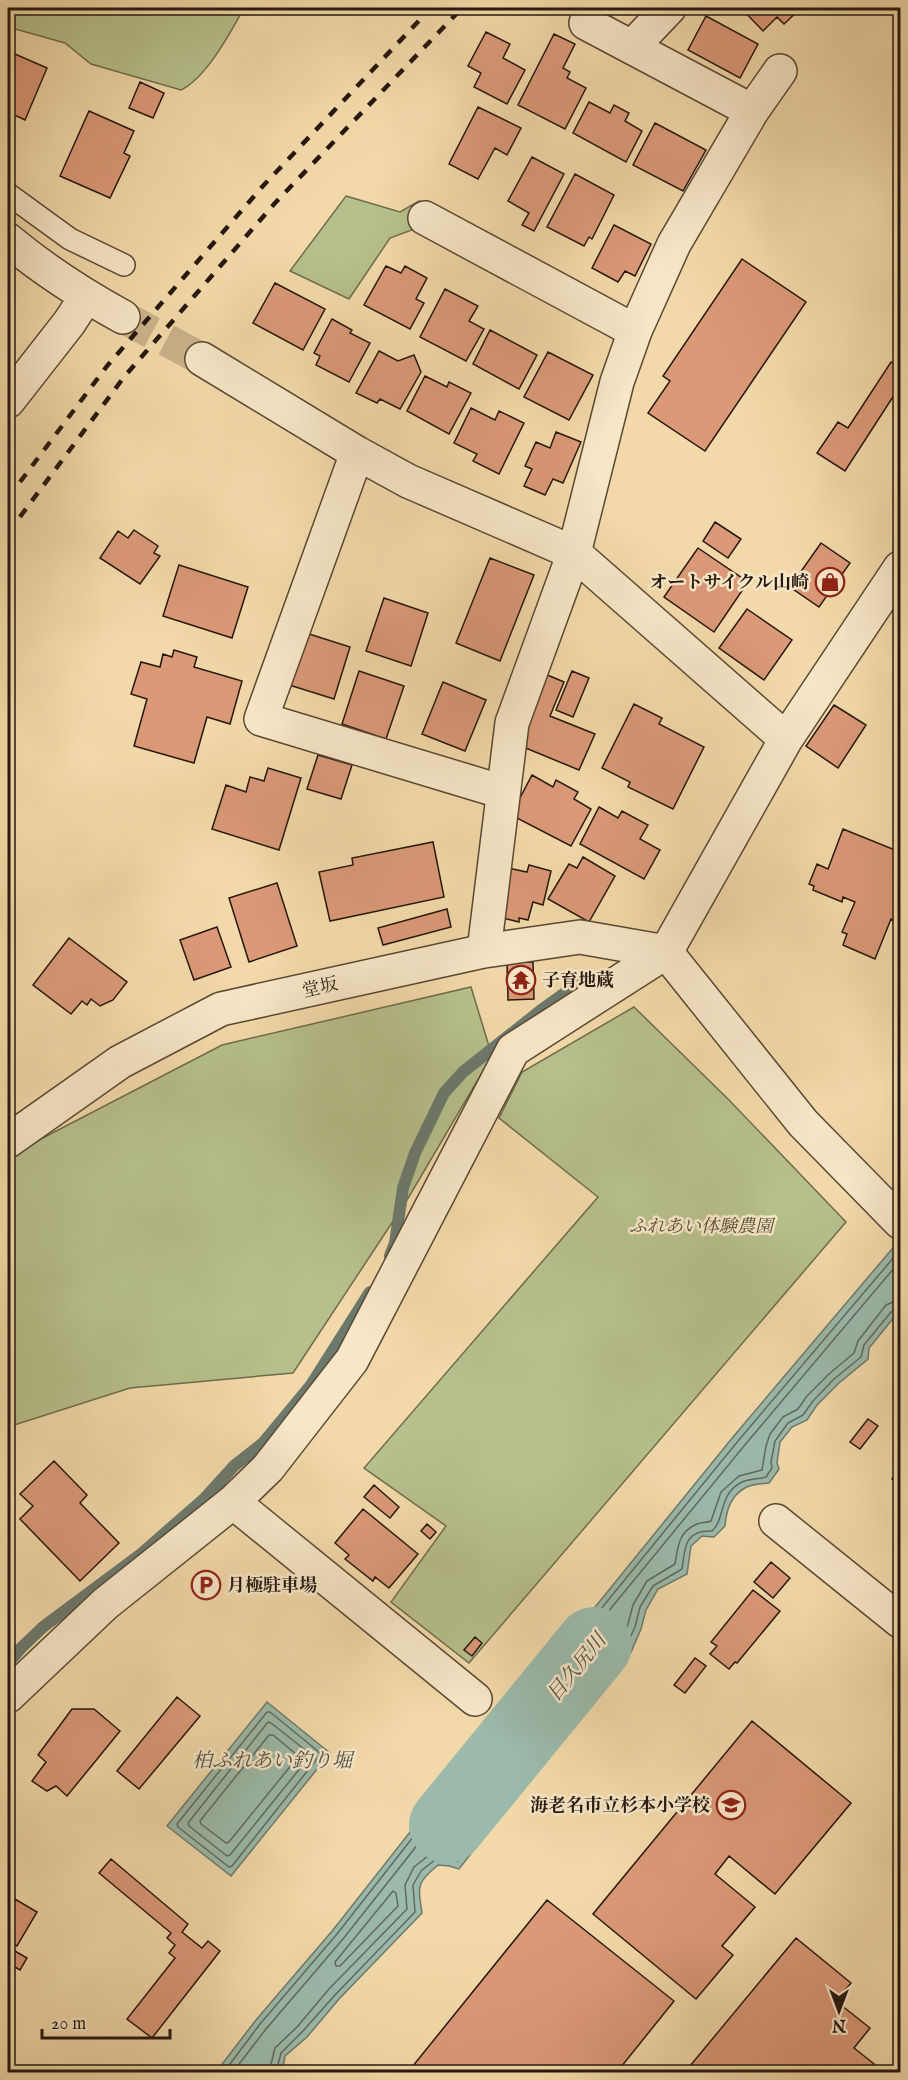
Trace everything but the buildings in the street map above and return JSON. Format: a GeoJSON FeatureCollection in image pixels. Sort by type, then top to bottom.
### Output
{"type":"FeatureCollection","features":[{"type":"Feature","properties":{"kind":"street"},"geometry":{"type":"LineString","coordinates":[[632,47],[669,8]]}},
{"type":"Feature","properties":{"kind":"street"},"geometry":{"type":"LineString","coordinates":[[586,23],[752,111]]}},
{"type":"Feature","properties":{"kind":"street"},"geometry":{"type":"LineString","coordinates":[[484,951],[512,723],[574,553],[617,382],[634,331],[674,244],[752,111],[780,71]]}},
{"type":"Feature","properties":{"kind":"street"},"geometry":{"type":"LineString","coordinates":[[425,218],[634,331]]}},
{"type":"Feature","properties":{"kind":"street"},"geometry":{"type":"LineString","coordinates":[[8,240],[42,268],[86,297],[123,316]]}},
{"type":"Feature","properties":{"kind":"street"},"geometry":{"type":"LineString","coordinates":[[8,401],[69,323],[86,297]]}},
{"type":"Feature","properties":{"kind":"street"},"geometry":{"type":"LineString","coordinates":[[202,359],[357,453],[408,481],[574,553],[786,739]]}},
{"type":"Feature","properties":{"kind":"street"},"geometry":{"type":"LineString","coordinates":[[357,453],[261,719],[503,792]]}},
{"type":"Feature","properties":{"kind":"street"},"geometry":{"type":"LineString","coordinates":[[8,1696],[105,1604],[232,1502],[268,1468],[352,1360],[513,1050],[666,952],[786,739],[900,568]]}},
{"type":"Feature","properties":{"kind":"street","name":"堂坂"},"geometry":{"type":"LineString","coordinates":[[8,1141],[120,1062],[221,1009],[484,951],[580,937],[666,952]]}},
{"type":"Feature","properties":{"kind":"street"},"geometry":{"type":"LineString","coordinates":[[666,952],[804,1123],[895,1218]]}},
{"type":"Feature","properties":{"kind":"street"},"geometry":{"type":"LineString","coordinates":[[232,1502],[476,1700]]}},
{"type":"Feature","properties":{"kind":"street"},"geometry":{"type":"LineString","coordinates":[[776,1521],[900,1621]]}},
{"type":"Feature","properties":{"kind":"lane"},"geometry":{"type":"LineString","coordinates":[[8,194],[70,239],[124,265]]}},
{"type":"Feature","properties":{"kind":"green space"},"geometry":{"type":"Polygon","coordinates":[[[8,8],[244,8],[209,65],[191,84],[181,90],[91,64],[65,43],[8,27],[8,8]]]}},
{"type":"Feature","properties":{"kind":"green space"},"geometry":{"type":"Polygon","coordinates":[[[346,196],[400,212],[419,201],[431,203],[420,227],[390,238],[349,299],[290,271],[346,196]]]}},
{"type":"Feature","properties":{"kind":"green space"},"geometry":{"type":"Polygon","coordinates":[[[471,987],[492,1056],[407,1200],[293,1373],[130,1388],[8,1427],[8,1156],[222,1045],[471,987]]]}},
{"type":"Feature","properties":{"kind":"green space","name":"ふれあい体験農園"},"geometry":{"type":"Polygon","coordinates":[[[634,1007],[728,1099],[846,1222],[469,1663],[391,1602],[446,1526],[364,1468],[598,1197],[499,1118],[522,1072],[634,1007]]]}},
{"type":"Feature","properties":{"kind":"water"},"geometry":{"type":"Polygon","coordinates":[[[897,1243],[900,1246],[900,1315],[896,1315],[869,1348],[868,1359],[817,1405],[807,1420],[792,1427],[780,1442],[777,1463],[779,1469],[769,1483],[750,1486],[740,1491],[730,1504],[725,1526],[714,1537],[702,1536],[691,1546],[687,1574],[658,1589],[646,1610],[631,1652],[579,1720],[566,1726],[552,1748],[510,1714],[533,1693],[548,1666],[570,1638],[733,1437],[897,1243]]]}},
{"type":"Feature","properties":{"kind":"water","name":"柏ふれあい釣り堀"},"geometry":{"type":"Polygon","coordinates":[[[267,1702],[330,1753],[231,1876],[167,1826],[267,1702]]]}},
{"type":"Feature","properties":{"kind":"water"},"geometry":{"type":"Polygon","coordinates":[[[499,1732],[541,1764],[459,1869],[438,1865],[426,1876],[420,1886],[422,1913],[339,1999],[307,2037],[285,2056],[282,2072],[216,2072],[256,2020],[333,1930],[436,1799],[460,1785],[467,1775],[471,1757],[491,1745],[499,1732]]]}},
{"type":"Feature","properties":{"kind":"pier"},"geometry":{"type":"Polygon","coordinates":[[[508,1713],[554,1750],[550,1751],[508,1717],[508,1713]]]}},
{"type":"Feature","properties":{"kind":"pier"},"geometry":{"type":"Polygon","coordinates":[[[499,1729],[543,1761],[544,1766],[497,1730],[499,1729]]]}},
{"type":"Feature","properties":{"kind":"waterway"},"geometry":{"type":"LineString","coordinates":[[390,1256],[395,1243],[403,1188],[415,1153],[444,1093],[463,1072],[586,978]]}},
{"type":"Feature","properties":{"kind":"waterway"},"geometry":{"type":"LineString","coordinates":[[8,1663],[43,1627],[141,1554],[204,1499],[234,1466],[263,1443],[311,1385],[370,1292]]}},
{"type":"Feature","properties":{"kind":"waterway","name":"目久尻川"},"geometry":{"type":"LineString","coordinates":[[447,1825],[594,1645]]}},
{"type":"Feature","properties":{"kind":"tunnel"},"geometry":{"type":"LineString","coordinates":[[123,317],[202,359]]}},
{"type":"Feature","properties":{"kind":"railway"},"geometry":{"type":"LineString","coordinates":[[8,498],[107,366],[262,187],[431,8]]}},
{"type":"Feature","properties":{"kind":"railway"},"geometry":{"type":"LineString","coordinates":[[8,533],[124,377],[275,203],[462,8]]}},
{"type":"Feature","properties":{"kind":"place","name":"オートサイクル山崎"},"geometry":{"type":"Point","coordinates":[830,582]}},
{"type":"Feature","properties":{"kind":"place","name":"子育地蔵"},"geometry":{"type":"Point","coordinates":[521,980]}},
{"type":"Feature","properties":{"kind":"place","name":"月極駐車場"},"geometry":{"type":"Point","coordinates":[206,1585]}},
{"type":"Feature","properties":{"kind":"place","name":"海老名市立杉本小学校"},"geometry":{"type":"Point","coordinates":[731,1805]}}]}
